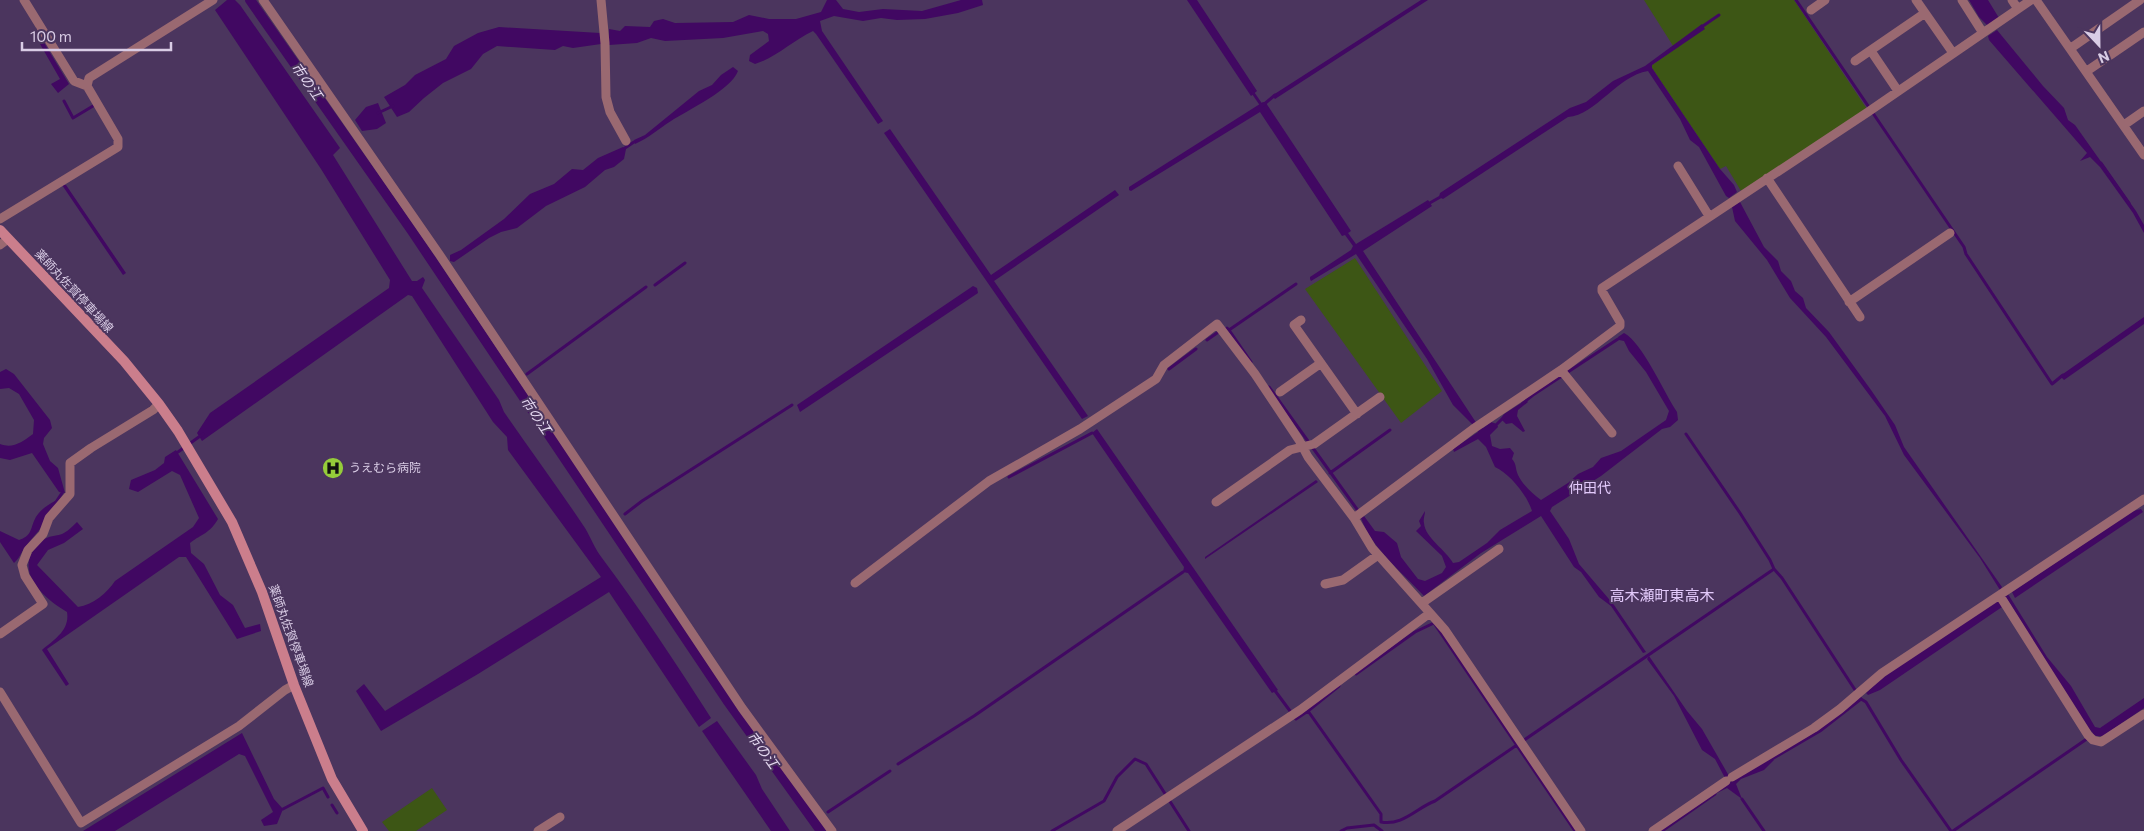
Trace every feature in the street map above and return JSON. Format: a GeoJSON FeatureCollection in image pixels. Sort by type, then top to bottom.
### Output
{"type":"FeatureCollection","features":[{"type":"Feature","properties":{"kind":"main road","name":"薬師丸佐賀停車場線"},"geometry":{"type":"LineString","coordinates":[[0,230],[4,242],[124,362],[159,404],[184,440],[232,522],[262,592],[294,685],[332,779],[363,831]]}},
{"type":"Feature","properties":{"kind":"street"},"geometry":{"type":"LineString","coordinates":[[0,219],[118,146],[118,139],[87,86],[74,81],[24,0]]}},
{"type":"Feature","properties":{"kind":"street"},"geometry":{"type":"LineString","coordinates":[[87,86],[89,78],[213,0]]}},
{"type":"Feature","properties":{"kind":"street"},"geometry":{"type":"LineString","coordinates":[[263,0],[439,254],[742,708],[832,831]]}},
{"type":"Feature","properties":{"kind":"street"},"geometry":{"type":"LineString","coordinates":[[601,0],[605,43],[606,98],[610,112],[626,141]]}},
{"type":"Feature","properties":{"kind":"street"},"geometry":{"type":"LineString","coordinates":[[1811,10],[1825,0]]}},
{"type":"Feature","properties":{"kind":"street"},"geometry":{"type":"LineString","coordinates":[[1916,0],[1953,53]]}},
{"type":"Feature","properties":{"kind":"street"},"geometry":{"type":"LineString","coordinates":[[1962,0],[1989,29]]}},
{"type":"Feature","properties":{"kind":"street"},"geometry":{"type":"LineString","coordinates":[[2012,0],[2018,9]]}},
{"type":"Feature","properties":{"kind":"street"},"geometry":{"type":"LineString","coordinates":[[1354,518],[1477,426],[1564,374],[1620,326],[1620,322],[1602,288],[1708,216],[1898,92],[2030,0]]}},
{"type":"Feature","properties":{"kind":"street"},"geometry":{"type":"LineString","coordinates":[[2036,0],[2088,71],[2144,155]]}},
{"type":"Feature","properties":{"kind":"street"},"geometry":{"type":"LineString","coordinates":[[2071,48],[2140,0]]}},
{"type":"Feature","properties":{"kind":"street"},"geometry":{"type":"LineString","coordinates":[[1855,61],[1926,13]]}},
{"type":"Feature","properties":{"kind":"street"},"geometry":{"type":"LineString","coordinates":[[2088,71],[2144,32]]}},
{"type":"Feature","properties":{"kind":"street"},"geometry":{"type":"LineString","coordinates":[[1871,51],[1898,92]]}},
{"type":"Feature","properties":{"kind":"street"},"geometry":{"type":"LineString","coordinates":[[2124,125],[2144,111]]}},
{"type":"Feature","properties":{"kind":"street"},"geometry":{"type":"LineString","coordinates":[[1678,166],[1708,216]]}},
{"type":"Feature","properties":{"kind":"street"},"geometry":{"type":"LineString","coordinates":[[1767,178],[1860,317]]}},
{"type":"Feature","properties":{"kind":"street"},"geometry":{"type":"LineString","coordinates":[[1849,302],[1950,233]]}},
{"type":"Feature","properties":{"kind":"street"},"geometry":{"type":"LineString","coordinates":[[1301,320],[1294,325],[1357,414]]}},
{"type":"Feature","properties":{"kind":"street"},"geometry":{"type":"LineString","coordinates":[[855,583],[989,481],[1086,425],[1156,379],[1164,365],[1217,324],[1255,374],[1326,482],[1334,489],[1378,555],[1445,630],[1581,831]]}},
{"type":"Feature","properties":{"kind":"street"},"geometry":{"type":"LineString","coordinates":[[1280,392],[1321,363]]}},
{"type":"Feature","properties":{"kind":"street"},"geometry":{"type":"LineString","coordinates":[[1564,374],[1612,433]]}},
{"type":"Feature","properties":{"kind":"street"},"geometry":{"type":"LineString","coordinates":[[1216,502],[1290,450],[1314,444],[1380,398]]}},
{"type":"Feature","properties":{"kind":"street"},"geometry":{"type":"LineString","coordinates":[[0,634],[43,604],[25,576],[22,566],[26,554],[43,534],[49,518],[70,494],[70,464],[91,448],[153,410],[159,404]]}},
{"type":"Feature","properties":{"kind":"street"},"geometry":{"type":"LineString","coordinates":[[1653,831],[1729,779],[1814,728],[1859,694],[1882,673],[2143,503]]}},
{"type":"Feature","properties":{"kind":"street"},"geometry":{"type":"LineString","coordinates":[[1422,603],[1500,549]]}},
{"type":"Feature","properties":{"kind":"street"},"geometry":{"type":"LineString","coordinates":[[1325,584],[1343,580],[1378,555]]}},
{"type":"Feature","properties":{"kind":"street"},"geometry":{"type":"LineString","coordinates":[[2003,594],[2091,738],[2101,742],[2109,739],[2144,714]]}},
{"type":"Feature","properties":{"kind":"street"},"geometry":{"type":"LineString","coordinates":[[1117,831],[1300,710],[1430,613]]}},
{"type":"Feature","properties":{"kind":"street"},"geometry":{"type":"LineString","coordinates":[[0,692],[3,703],[80,823],[239,726],[294,685]]}},
{"type":"Feature","properties":{"kind":"street"},"geometry":{"type":"LineString","coordinates":[[538,831],[560,817]]}},
{"type":"Feature","properties":{"kind":"green space"},"geometry":{"type":"Polygon","coordinates":[[[1644,0],[1794,0],[1867,109],[1741,191],[1726,166],[1720,169],[1652,68],[1652,65],[1675,49],[1644,0]]]}},
{"type":"Feature","properties":{"kind":"green space"},"geometry":{"type":"Polygon","coordinates":[[[1355,258],[1442,391],[1401,423],[1305,289],[1355,258]]]}},
{"type":"Feature","properties":{"kind":"green space"},"geometry":{"type":"Polygon","coordinates":[[[432,788],[447,810],[416,831],[389,831],[382,822],[432,788]]]}},
{"type":"Feature","properties":{"kind":"shaded area"},"geometry":{"type":"Polygon","coordinates":[[[227,0],[235,0],[240,5],[340,148],[333,155],[412,281],[417,281],[423,277],[425,280],[422,288],[499,400],[504,412],[585,528],[600,555],[685,677],[711,718],[699,727],[609,592],[478,674],[381,731],[356,691],[364,684],[385,711],[601,577],[508,450],[507,437],[493,422],[412,296],[408,295],[202,441],[197,433],[210,413],[389,288],[390,280],[321,169],[215,10],[227,0]]]}},
{"type":"Feature","properties":{"kind":"shaded area"},"geometry":{"type":"Polygon","coordinates":[[[827,0],[836,0],[843,9],[859,12],[883,9],[922,11],[961,0],[982,0],[983,5],[958,13],[925,19],[897,20],[881,18],[863,21],[834,16],[820,21],[822,31],[883,121],[878,124],[813,31],[755,64],[749,61],[750,55],[769,41],[768,34],[763,31],[723,38],[665,41],[651,38],[637,43],[609,45],[609,29],[620,31],[625,26],[650,27],[654,21],[663,19],[675,23],[733,22],[749,15],[769,19],[796,19],[821,12],[827,0]]]}},
{"type":"Feature","properties":{"kind":"shaded area"},"geometry":{"type":"Polygon","coordinates":[[[1187,0],[1197,0],[1257,91],[1251,96],[1187,0]]]}},
{"type":"Feature","properties":{"kind":"shaded area"},"geometry":{"type":"Polygon","coordinates":[[[1421,0],[1428,0],[1275,99],[1273,97],[1273,95],[1421,0]]]}},
{"type":"Feature","properties":{"kind":"shaded area"},"geometry":{"type":"Polygon","coordinates":[[[1969,0],[1988,0],[1999,18],[1988,26],[1979,17],[1969,0]]]}},
{"type":"Feature","properties":{"kind":"shaded area"},"geometry":{"type":"Polygon","coordinates":[[[1702,24],[1705,29],[1652,65],[1652,68],[1720,169],[1734,185],[1737,192],[1729,198],[1726,196],[1699,147],[1690,140],[1680,119],[1648,71],[1626,80],[1588,110],[1568,117],[1443,199],[1439,197],[1440,193],[1570,108],[1586,102],[1613,81],[1645,66],[1702,24]]]}},
{"type":"Feature","properties":{"kind":"shaded area"},"geometry":{"type":"Polygon","coordinates":[[[499,27],[600,33],[601,44],[573,48],[563,46],[555,50],[497,46],[483,54],[471,69],[443,83],[409,112],[397,117],[384,97],[405,85],[415,75],[446,59],[454,46],[478,33],[499,27]]]}},
{"type":"Feature","properties":{"kind":"shaded area"},"geometry":{"type":"Polygon","coordinates":[[[1997,30],[2043,86],[2064,108],[2068,120],[2075,125],[2136,211],[2144,225],[2144,233],[2133,213],[2100,167],[2090,157],[2080,161],[2087,153],[1989,40],[1988,36],[1997,30]]]}},
{"type":"Feature","properties":{"kind":"shaded area"},"geometry":{"type":"Polygon","coordinates":[[[43,41],[69,84],[58,93],[51,84],[60,79],[40,44],[43,41]]]}},
{"type":"Feature","properties":{"kind":"shaded area"},"geometry":{"type":"Polygon","coordinates":[[[733,67],[738,71],[727,85],[635,144],[634,140],[645,135],[699,91],[712,85],[721,75],[733,67]]]}},
{"type":"Feature","properties":{"kind":"shaded area"},"geometry":{"type":"Polygon","coordinates":[[[1263,102],[1266,103],[1351,231],[1348,233],[1356,244],[1428,200],[1432,206],[1363,251],[1479,427],[1483,428],[1491,422],[1497,424],[1498,427],[1490,435],[1492,446],[1500,449],[1510,448],[1514,453],[1512,459],[1517,473],[1528,489],[1541,500],[1568,483],[1578,474],[1593,467],[1601,458],[1621,451],[1666,420],[1669,411],[1646,372],[1629,351],[1624,341],[1619,340],[1618,337],[1624,333],[1631,338],[1646,357],[1677,412],[1678,420],[1670,427],[1662,429],[1601,476],[1552,507],[1550,511],[1569,539],[1579,564],[1614,605],[1646,652],[1643,653],[1611,606],[1599,597],[1581,572],[1574,567],[1541,516],[1481,553],[1424,596],[1388,560],[1372,540],[1361,518],[1364,516],[1375,531],[1384,532],[1397,543],[1401,557],[1418,579],[1425,581],[1442,573],[1446,567],[1442,556],[1416,531],[1421,526],[1419,521],[1425,511],[1424,521],[1428,534],[1453,563],[1459,562],[1487,543],[1500,530],[1532,511],[1522,492],[1512,480],[1495,467],[1486,447],[1478,439],[1454,452],[1453,449],[1478,432],[1453,405],[1427,359],[1356,254],[1311,281],[1310,277],[1351,250],[1353,246],[1345,235],[1342,236],[1260,112],[1131,191],[1129,190],[1129,187],[1263,102]]]}},
{"type":"Feature","properties":{"kind":"shaded area"},"geometry":{"type":"Polygon","coordinates":[[[378,103],[386,123],[377,129],[362,131],[355,120],[366,107],[378,103]]]}},
{"type":"Feature","properties":{"kind":"shaded area"},"geometry":{"type":"Polygon","coordinates":[[[890,129],[991,275],[1115,190],[1119,195],[994,281],[1088,416],[1082,419],[884,133],[890,129]]]}},
{"type":"Feature","properties":{"kind":"shaded area"},"geometry":{"type":"Polygon","coordinates":[[[623,147],[626,149],[624,159],[614,167],[605,170],[585,187],[546,206],[517,228],[501,232],[454,262],[450,261],[450,255],[461,250],[504,219],[530,194],[554,184],[572,169],[583,170],[598,158],[623,147]]]}},
{"type":"Feature","properties":{"kind":"shaded area"},"geometry":{"type":"Polygon","coordinates":[[[62,185],[66,185],[126,273],[123,275],[62,185]]]}},
{"type":"Feature","properties":{"kind":"shaded area"},"geometry":{"type":"Polygon","coordinates":[[[1740,202],[1764,247],[1778,261],[1781,271],[1791,281],[1795,291],[1803,298],[1806,308],[1829,332],[1871,390],[1895,425],[1904,447],[2002,587],[2000,590],[1980,558],[1904,455],[1885,416],[1826,337],[1790,298],[1767,260],[1735,221],[1732,207],[1740,202]]]}},
{"type":"Feature","properties":{"kind":"shaded area"},"geometry":{"type":"Polygon","coordinates":[[[973,286],[977,288],[978,293],[800,412],[797,405],[973,286]]]}},
{"type":"Feature","properties":{"kind":"shaded area"},"geometry":{"type":"Polygon","coordinates":[[[2144,317],[2144,324],[2064,380],[2060,376],[2144,317]]]}},
{"type":"Feature","properties":{"kind":"shaded area"},"geometry":{"type":"Polygon","coordinates":[[[6,369],[14,374],[50,420],[52,428],[44,438],[43,444],[50,461],[58,468],[65,493],[59,492],[32,453],[10,460],[0,458],[0,444],[9,446],[29,437],[33,434],[34,420],[19,394],[9,388],[0,389],[0,372],[6,369]]]}},
{"type":"Feature","properties":{"kind":"shaded area"},"geometry":{"type":"Polygon","coordinates":[[[1526,400],[1528,402],[1518,410],[1517,416],[1525,431],[1523,432],[1512,423],[1506,424],[1501,419],[1504,414],[1526,400]]]}},
{"type":"Feature","properties":{"kind":"shaded area"},"geometry":{"type":"Polygon","coordinates":[[[1097,429],[1278,690],[1272,693],[1188,573],[1183,572],[1184,567],[1092,433],[1097,429]]]}},
{"type":"Feature","properties":{"kind":"shaded area"},"geometry":{"type":"Polygon","coordinates":[[[176,450],[218,519],[209,531],[190,543],[191,553],[204,564],[220,595],[233,605],[245,628],[260,624],[261,631],[237,639],[186,557],[179,557],[47,649],[69,684],[66,686],[42,650],[61,634],[66,624],[67,612],[47,598],[32,580],[29,560],[33,550],[43,540],[64,533],[77,522],[83,529],[64,543],[48,550],[37,565],[78,607],[89,604],[99,598],[115,581],[193,527],[199,518],[180,475],[172,471],[138,492],[129,489],[131,480],[155,470],[164,463],[165,457],[176,450]]]}},
{"type":"Feature","properties":{"kind":"shaded area"},"geometry":{"type":"Polygon","coordinates":[[[1316,480],[1318,482],[1205,559],[1205,557],[1316,480]]]}},
{"type":"Feature","properties":{"kind":"shaded area"},"geometry":{"type":"Polygon","coordinates":[[[55,501],[59,504],[14,563],[0,542],[0,531],[19,540],[26,537],[30,533],[40,512],[55,501]]]}},
{"type":"Feature","properties":{"kind":"shaded area"},"geometry":{"type":"Polygon","coordinates":[[[2141,509],[2143,512],[2015,598],[2012,592],[2133,511],[2141,509]]]}},
{"type":"Feature","properties":{"kind":"shaded area"},"geometry":{"type":"Polygon","coordinates":[[[2008,594],[2047,657],[2071,686],[2095,727],[2100,728],[2144,698],[2144,708],[2103,736],[2096,736],[2086,726],[2005,596],[2008,594]]]}},
{"type":"Feature","properties":{"kind":"shaded area"},"geometry":{"type":"Polygon","coordinates":[[[1998,600],[2002,607],[1880,690],[1868,695],[1866,693],[1885,675],[1998,600]]]}},
{"type":"Feature","properties":{"kind":"shaded area"},"geometry":{"type":"Polygon","coordinates":[[[1649,656],[1687,711],[1702,729],[1729,776],[1725,778],[1715,759],[1702,750],[1674,696],[1647,659],[1649,656]]]}},
{"type":"Feature","properties":{"kind":"shaded area"},"geometry":{"type":"Polygon","coordinates":[[[717,721],[756,775],[762,789],[790,831],[771,831],[702,731],[717,721]]]}},
{"type":"Feature","properties":{"kind":"shaded area"},"geometry":{"type":"Polygon","coordinates":[[[242,733],[274,799],[283,809],[277,824],[264,826],[261,820],[273,812],[245,756],[239,754],[115,831],[83,831],[242,733]]]}},
{"type":"Feature","properties":{"kind":"shaded area"},"geometry":{"type":"Polygon","coordinates":[[[1770,758],[1774,760],[1764,770],[1741,779],[1736,784],[1742,799],[1727,788],[1715,794],[1719,789],[1770,758]]]}},
{"type":"Feature","properties":{"kind":"waterway","name":"市の江"},"geometry":{"type":"LineString","coordinates":[[250,0],[412,231],[727,700],[821,831]]}},
{"type":"Feature","properties":{"kind":"waterway"},"geometry":{"type":"LineString","coordinates":[[1796,0],[1964,247],[1966,254],[2052,384],[2063,375]]}},
{"type":"Feature","properties":{"kind":"waterway"},"geometry":{"type":"LineString","coordinates":[[1700,28],[1719,15]]}},
{"type":"Feature","properties":{"kind":"waterway"},"geometry":{"type":"LineString","coordinates":[[1251,90],[1262,106],[1275,95]]}},
{"type":"Feature","properties":{"kind":"waterway"},"geometry":{"type":"LineString","coordinates":[[64,101],[73,118],[93,106]]}},
{"type":"Feature","properties":{"kind":"waterway"},"geometry":{"type":"LineString","coordinates":[[378,113],[393,106]]}},
{"type":"Feature","properties":{"kind":"waterway"},"geometry":{"type":"LineString","coordinates":[[625,148],[634,142]]}},
{"type":"Feature","properties":{"kind":"waterway"},"geometry":{"type":"LineString","coordinates":[[2101,163],[2129,203]]}},
{"type":"Feature","properties":{"kind":"waterway"},"geometry":{"type":"LineString","coordinates":[[1428,204],[1442,196]]}},
{"type":"Feature","properties":{"kind":"waterway"},"geometry":{"type":"LineString","coordinates":[[655,285],[685,263]]}},
{"type":"Feature","properties":{"kind":"waterway"},"geometry":{"type":"LineString","coordinates":[[1227,328],[1229,330],[1296,284]]}},
{"type":"Feature","properties":{"kind":"waterway"},"geometry":{"type":"LineString","coordinates":[[527,374],[646,287]]}},
{"type":"Feature","properties":{"kind":"waterway"},"geometry":{"type":"LineString","coordinates":[[1229,330],[1251,362]]}},
{"type":"Feature","properties":{"kind":"waterway"},"geometry":{"type":"LineString","coordinates":[[1207,340],[1217,333]]}},
{"type":"Feature","properties":{"kind":"waterway"},"geometry":{"type":"LineString","coordinates":[[1523,403],[1618,339]]}},
{"type":"Feature","properties":{"kind":"waterway"},"geometry":{"type":"LineString","coordinates":[[1169,369],[1196,349]]}},
{"type":"Feature","properties":{"kind":"waterway"},"geometry":{"type":"LineString","coordinates":[[1269,387],[1359,512]]}},
{"type":"Feature","properties":{"kind":"waterway"},"geometry":{"type":"LineString","coordinates":[[625,514],[642,501],[792,405]]}},
{"type":"Feature","properties":{"kind":"waterway"},"geometry":{"type":"LineString","coordinates":[[1497,424],[1504,417]]}},
{"type":"Feature","properties":{"kind":"waterway"},"geometry":{"type":"LineString","coordinates":[[1330,473],[1390,430]]}},
{"type":"Feature","properties":{"kind":"waterway"},"geometry":{"type":"LineString","coordinates":[[1009,477],[1092,433]]}},
{"type":"Feature","properties":{"kind":"waterway"},"geometry":{"type":"LineString","coordinates":[[178,452],[203,434]]}},
{"type":"Feature","properties":{"kind":"waterway"},"geometry":{"type":"LineString","coordinates":[[1686,434],[1740,513],[1774,569],[1782,578],[1861,699],[1820,731],[1772,759]]}},
{"type":"Feature","properties":{"kind":"waterway"},"geometry":{"type":"LineString","coordinates":[[56,502],[62,493]]}},
{"type":"Feature","properties":{"kind":"waterway"},"geometry":{"type":"LineString","coordinates":[[1273,688],[1296,719],[1308,711],[1381,814],[1381,822],[1389,823],[1403,819],[1435,801],[1774,569]]}},
{"type":"Feature","properties":{"kind":"waterway"},"geometry":{"type":"LineString","coordinates":[[898,764],[974,716],[1183,572]]}},
{"type":"Feature","properties":{"kind":"waterway"},"geometry":{"type":"LineString","coordinates":[[1356,674],[1415,632],[1434,623],[1575,831]]}},
{"type":"Feature","properties":{"kind":"waterway"},"geometry":{"type":"LineString","coordinates":[[1308,711],[1339,686]]}},
{"type":"Feature","properties":{"kind":"waterway"},"geometry":{"type":"LineString","coordinates":[[1861,699],[1866,702],[1901,760],[1951,831]]}},
{"type":"Feature","properties":{"kind":"waterway"},"geometry":{"type":"LineString","coordinates":[[1953,831],[2094,734]]}},
{"type":"Feature","properties":{"kind":"waterway"},"geometry":{"type":"LineString","coordinates":[[1052,831],[1104,801],[1117,777],[1135,759],[1146,764],[1189,831]]}},
{"type":"Feature","properties":{"kind":"waterway"},"geometry":{"type":"LineString","coordinates":[[828,812],[890,771]]}},
{"type":"Feature","properties":{"kind":"waterway"},"geometry":{"type":"LineString","coordinates":[[283,809],[323,788],[328,797]]}},
{"type":"Feature","properties":{"kind":"waterway"},"geometry":{"type":"LineString","coordinates":[[1662,831],[1715,794]]}},
{"type":"Feature","properties":{"kind":"waterway"},"geometry":{"type":"LineString","coordinates":[[1742,799],[1764,831]]}},
{"type":"Feature","properties":{"kind":"waterway"},"geometry":{"type":"LineString","coordinates":[[332,805],[337,813]]}},
{"type":"Feature","properties":{"kind":"waterway"},"geometry":{"type":"LineString","coordinates":[[1341,831],[1347,828],[1374,825],[1382,831]]}},
{"type":"Feature","properties":{"kind":"place","name":"うえむら病院"},"geometry":{"type":"Point","coordinates":[333,468]}},
{"type":"Feature","properties":{"kind":"district","name":"仲田代"},"geometry":{"type":"Point","coordinates":[1590,488]}},
{"type":"Feature","properties":{"kind":"district","name":"高木瀬町東高木"},"geometry":{"type":"Point","coordinates":[1662,596]}}]}
